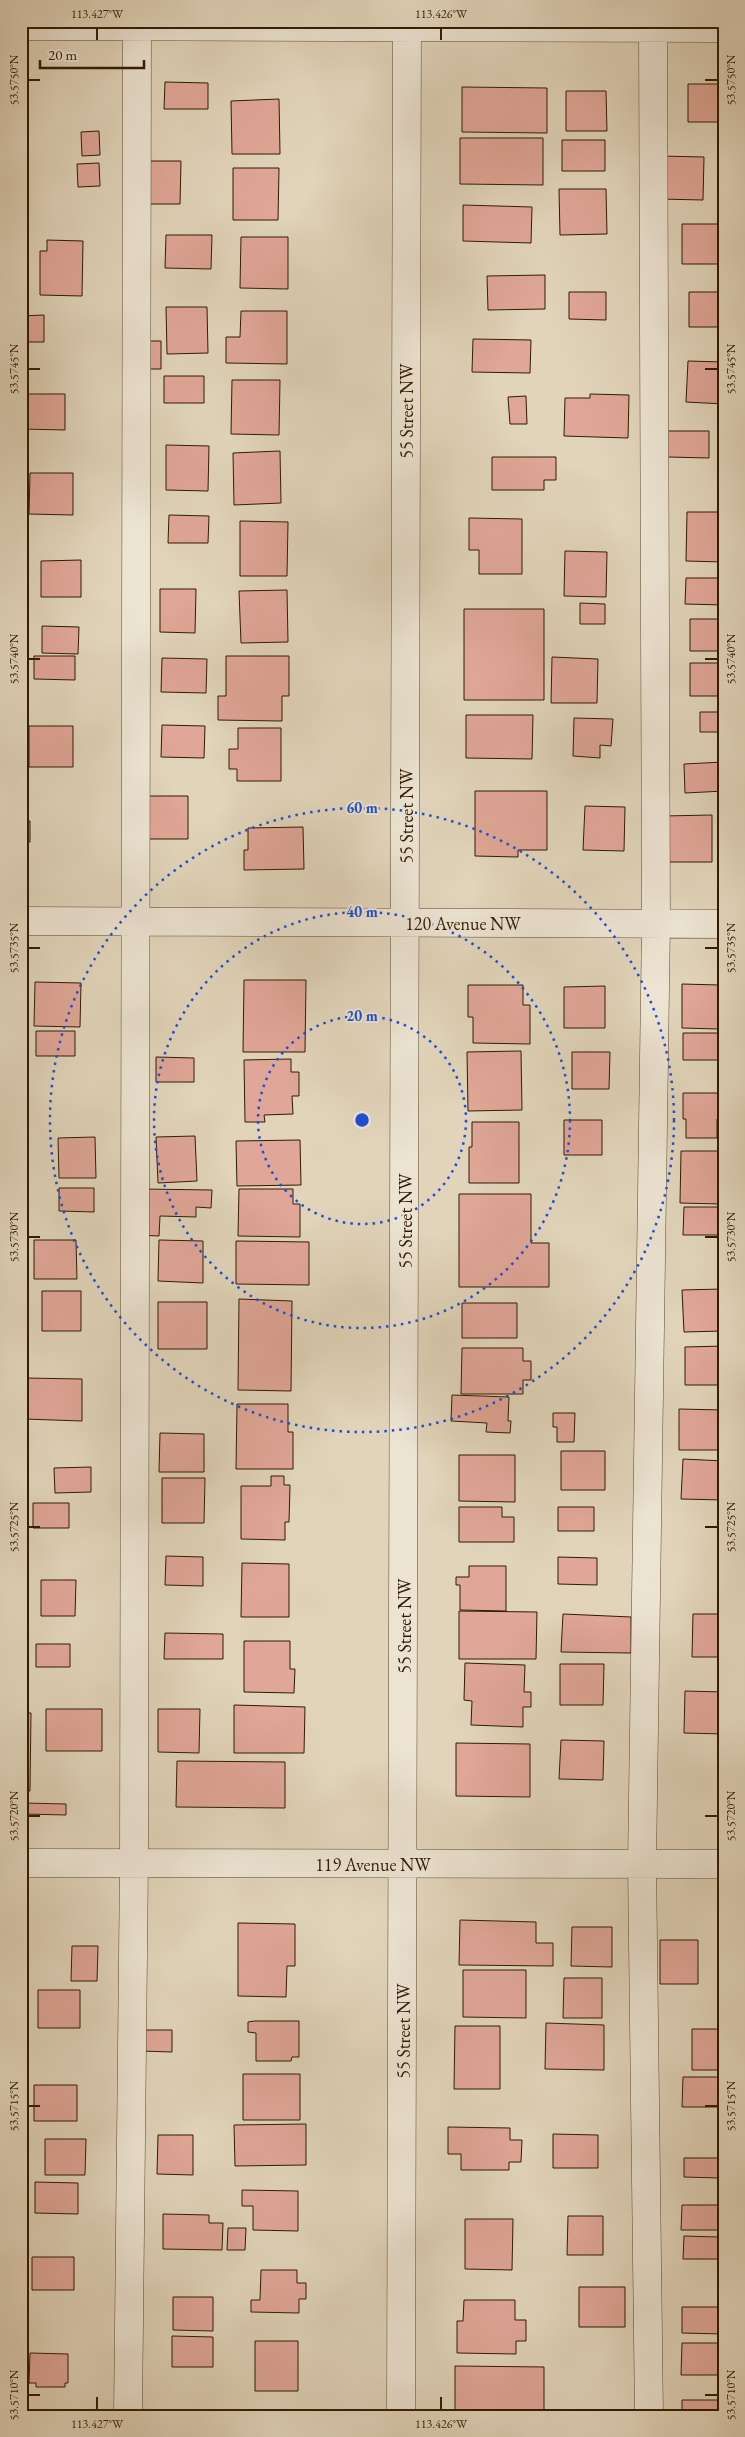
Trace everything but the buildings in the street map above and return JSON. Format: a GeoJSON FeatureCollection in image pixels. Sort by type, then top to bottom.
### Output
{"type":"FeatureCollection","features":[{"type":"Feature","properties":{"kind":"street"},"geometry":{"type":"LineString","coordinates":[[21,26],[724,28]]}},
{"type":"Feature","properties":{"kind":"street"},"geometry":{"type":"LineString","coordinates":[[128,2416],[134,1863],[137,26]]}},
{"type":"Feature","properties":{"kind":"street","name":"55 Street NW"},"geometry":{"type":"LineString","coordinates":[[401,2416],[404,1864],[407,27]]}},
{"type":"Feature","properties":{"kind":"street"},"geometry":{"type":"LineString","coordinates":[[648,2416],[642,1864],[656,924],[653,28]]}},
{"type":"Feature","properties":{"kind":"street","name":"120 Avenue NW"},"geometry":{"type":"LineString","coordinates":[[21,922],[724,924]]}},
{"type":"Feature","properties":{"kind":"street","name":"119 Avenue NW"},"geometry":{"type":"LineString","coordinates":[[21,1863],[724,1864]]}}]}
